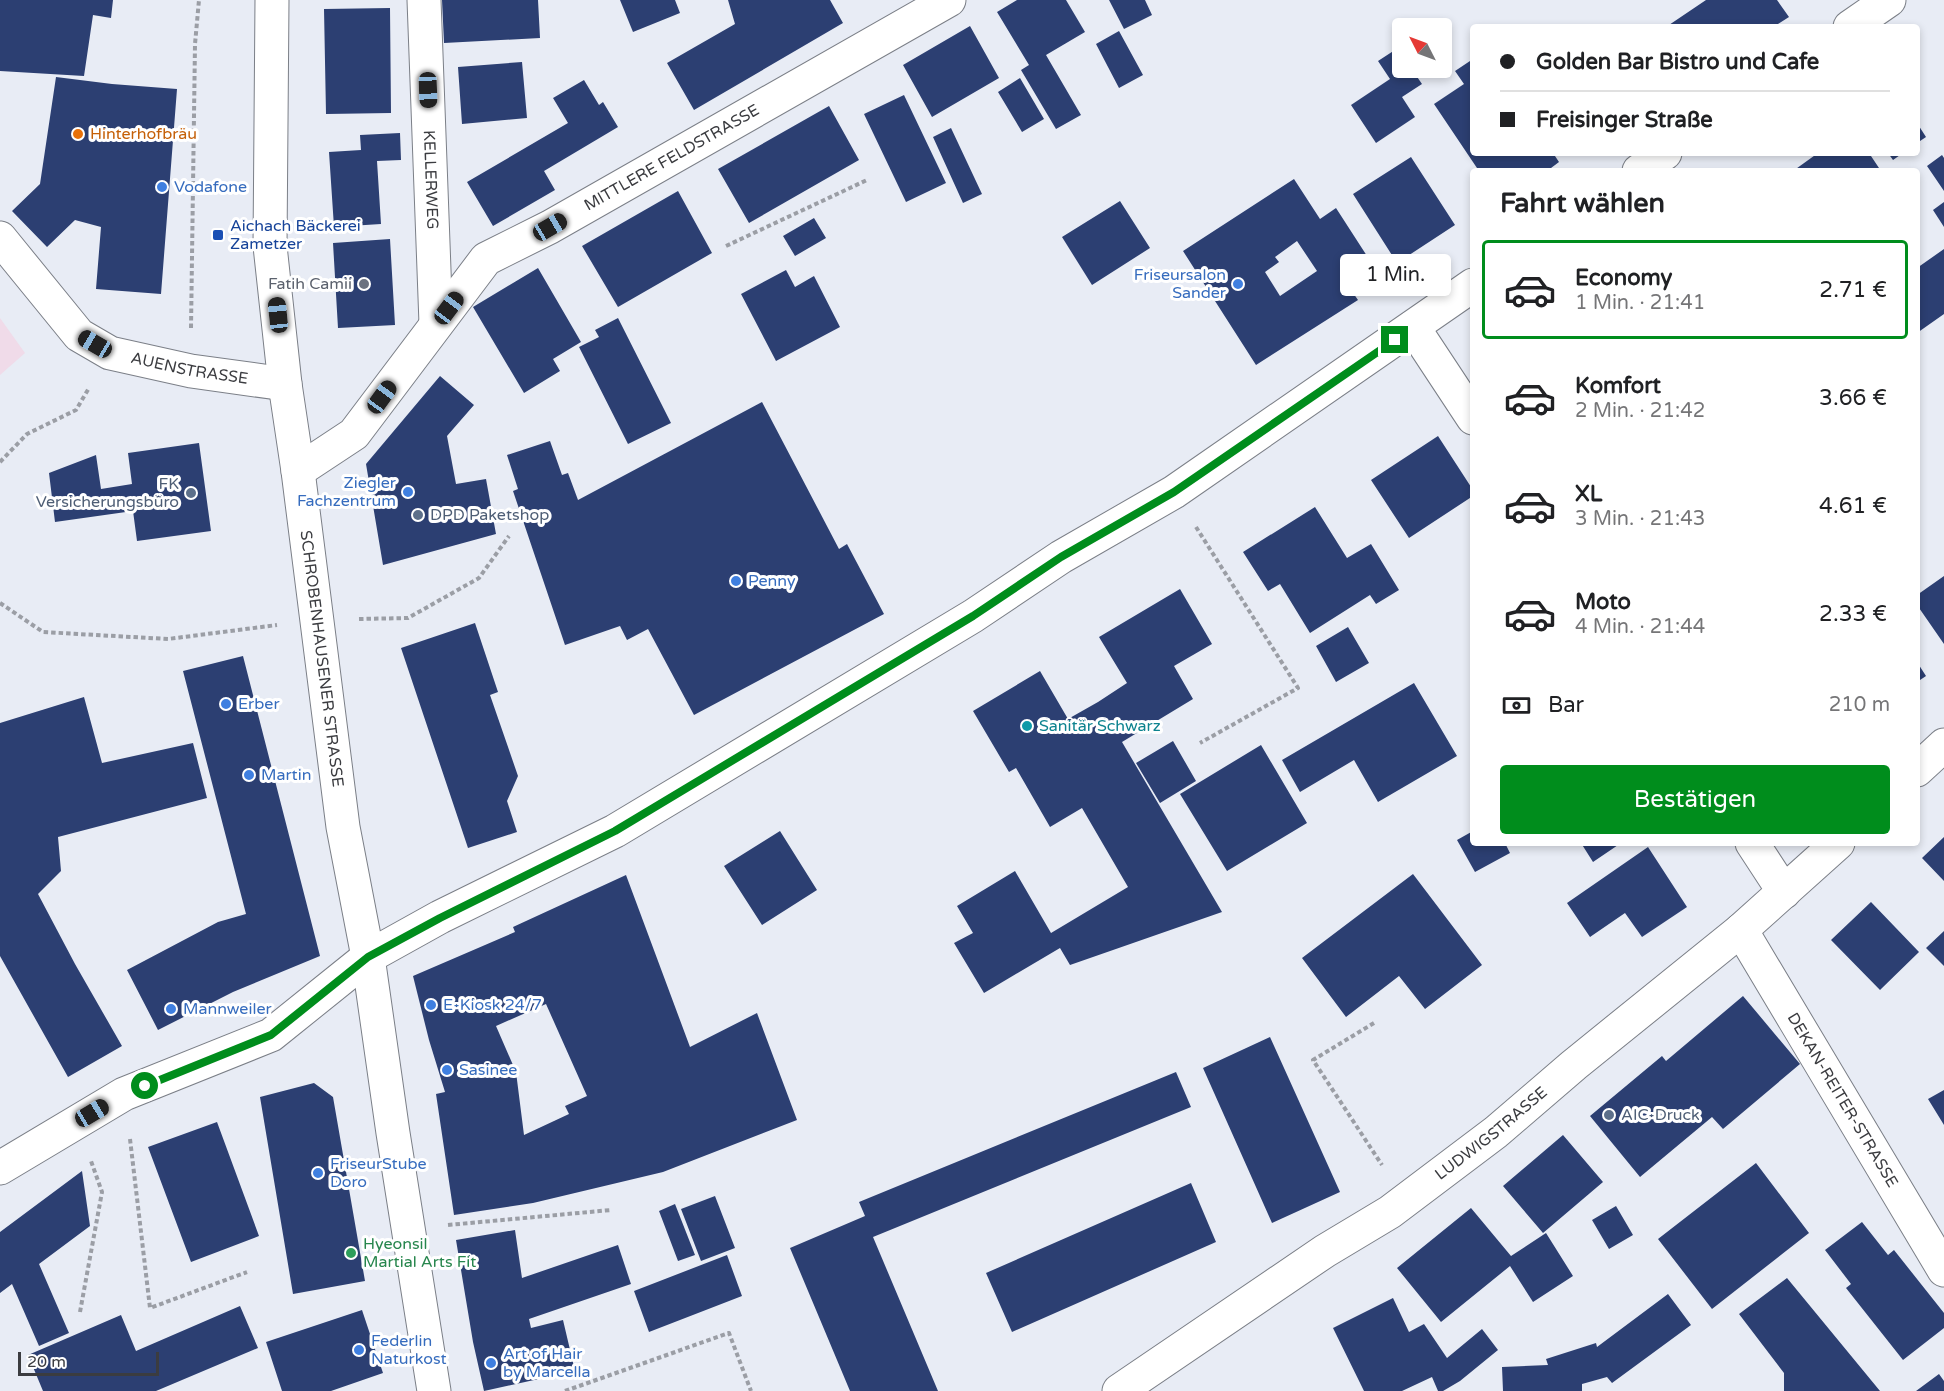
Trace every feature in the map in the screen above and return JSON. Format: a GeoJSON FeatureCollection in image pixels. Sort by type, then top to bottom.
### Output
{"type":"FeatureCollection","features":[{"type":"Feature","properties":{"kind":"main road","name":"SCHROBENHAUSENER STRASSE"},"geometry":{"type":"LineString","coordinates":[[272,0],[270,246],[285,384],[343,827],[368,957],[434,1391]]}},
{"type":"Feature","properties":{"kind":"main road","name":"KELLERWEG"},"geometry":{"type":"LineString","coordinates":[[424,0],[436,324]]}},
{"type":"Feature","properties":{"kind":"main road","name":"MITTLERE FELDSTRASSE"},"geometry":{"type":"LineString","coordinates":[[298,471],[354,434],[486,259],[550,227],[950,0]]}},
{"type":"Feature","properties":{"kind":"main road"},"geometry":{"type":"LineString","coordinates":[[1854,24],[1889,0]]}},
{"type":"Feature","properties":{"kind":"main road"},"geometry":{"type":"LineString","coordinates":[[1643,168],[1661,156]]}},
{"type":"Feature","properties":{"kind":"main road","name":"AUENSTRASSE"},"geometry":{"type":"LineString","coordinates":[[0,238],[79,335],[110,353],[191,371],[285,384]]}},
{"type":"Feature","properties":{"kind":"main road"},"geometry":{"type":"LineString","coordinates":[[0,1168],[124,1094],[271,1035],[368,957],[440,918],[615,831],[973,616],[1061,557],[1174,492],[1470,287]]}},
{"type":"Feature","properties":{"kind":"main road"},"geometry":{"type":"LineString","coordinates":[[1413,327],[1470,413]]}},
{"type":"Feature","properties":{"kind":"main road"},"geometry":{"type":"LineString","coordinates":[[1920,767],[1944,745]]}},
{"type":"Feature","properties":{"kind":"main road"},"geometry":{"type":"LineString","coordinates":[[1754,846],[1784,892]]}},
{"type":"Feature","properties":{"kind":"main road","name":"LUDWIGSTRASSE"},"geometry":{"type":"LineString","coordinates":[[1119,1391],[1325,1251],[1390,1212],[1496,1132],[1582,1058],[1741,930],[1835,846]]}},
{"type":"Feature","properties":{"kind":"main road","name":"DEKAN-REITER-STRASSE"},"geometry":{"type":"LineString","coordinates":[[1741,930],[1944,1270]]}},
{"type":"Feature","properties":{"kind":"path"},"geometry":{"type":"LineString","coordinates":[[191,371],[195,44],[199,0]]}},
{"type":"Feature","properties":{"kind":"path"},"geometry":{"type":"LineString","coordinates":[[726,246],[867,180]]}},
{"type":"Feature","properties":{"kind":"path"},"geometry":{"type":"LineString","coordinates":[[0,462],[27,434],[76,410],[110,353]]}},
{"type":"Feature","properties":{"kind":"path"},"geometry":{"type":"LineString","coordinates":[[1174,492],[1298,688],[1200,742]]}},
{"type":"Feature","properties":{"kind":"path"},"geometry":{"type":"LineString","coordinates":[[0,603],[43,632],[168,639],[317,620],[408,618],[479,579],[509,536]]}},
{"type":"Feature","properties":{"kind":"path"},"geometry":{"type":"LineString","coordinates":[[1374,1023],[1313,1060],[1404,1200]]}},
{"type":"Feature","properties":{"kind":"path"},"geometry":{"type":"LineString","coordinates":[[124,1094],[150,1308],[247,1272]]}},
{"type":"Feature","properties":{"kind":"path"},"geometry":{"type":"LineString","coordinates":[[76,1123],[102,1192],[80,1312]]}},
{"type":"Feature","properties":{"kind":"path"},"geometry":{"type":"LineString","coordinates":[[409,1228],[610,1210]]}},
{"type":"Feature","properties":{"kind":"path"},"geometry":{"type":"LineString","coordinates":[[565,1391],[729,1333],[751,1391]]}},
{"type":"Feature","properties":{"kind":"shaded area"},"geometry":{"type":"Polygon","coordinates":[[[0,318],[25,353],[0,375],[0,318]]]}},
{"type":"Feature","properties":{"kind":"building"},"geometry":{"type":"Polygon","coordinates":[[[0,0],[113,0],[111,18],[93,15],[84,76],[0,71],[0,0]]]}},
{"type":"Feature","properties":{"kind":"building"},"geometry":{"type":"Polygon","coordinates":[[[442,0],[538,0],[540,38],[444,43],[442,0]]]}},
{"type":"Feature","properties":{"kind":"building"},"geometry":{"type":"Polygon","coordinates":[[[620,0],[675,0],[680,13],[633,32],[620,0]]]}},
{"type":"Feature","properties":{"kind":"building"},"geometry":{"type":"Polygon","coordinates":[[[728,0],[830,0],[843,23],[694,110],[667,63],[735,24],[728,0]]]}},
{"type":"Feature","properties":{"kind":"building"},"geometry":{"type":"Polygon","coordinates":[[[1017,0],[1066,0],[1085,32],[1046,55],[1081,115],[1056,129],[1021,70],[1029,65],[997,12],[1017,0]]]}},
{"type":"Feature","properties":{"kind":"building"},"geometry":{"type":"Polygon","coordinates":[[[1109,0],[1145,0],[1152,15],[1124,29],[1109,0]]]}},
{"type":"Feature","properties":{"kind":"building"},"geometry":{"type":"Polygon","coordinates":[[[1706,0],[1777,0],[1789,17],[1778,24],[1670,24],[1706,0]]]}},
{"type":"Feature","properties":{"kind":"building"},"geometry":{"type":"Polygon","coordinates":[[[390,8],[391,113],[326,114],[324,9],[390,8]]]}},
{"type":"Feature","properties":{"kind":"building"},"geometry":{"type":"Polygon","coordinates":[[[970,26],[999,78],[932,117],[903,65],[970,26]]]}},
{"type":"Feature","properties":{"kind":"building"},"geometry":{"type":"Polygon","coordinates":[[[1119,31],[1143,75],[1119,88],[1096,44],[1119,31]]]}},
{"type":"Feature","properties":{"kind":"building"},"geometry":{"type":"Polygon","coordinates":[[[1392,52],[1392,78],[1418,78],[1422,84],[1402,97],[1415,117],[1376,143],[1351,105],[1390,79],[1378,61],[1392,52]]]}},
{"type":"Feature","properties":{"kind":"building"},"geometry":{"type":"Polygon","coordinates":[[[1470,61],[1470,156],[1555,156],[1559,162],[1551,168],[1477,168],[1434,104],[1464,84],[1455,71],[1470,61]]]}},
{"type":"Feature","properties":{"kind":"building"},"geometry":{"type":"Polygon","coordinates":[[[522,62],[527,118],[462,124],[458,67],[522,62]]]}},
{"type":"Feature","properties":{"kind":"building"},"geometry":{"type":"Polygon","coordinates":[[[56,77],[177,89],[161,294],[96,289],[101,227],[75,220],[47,247],[12,211],[40,184],[56,77]]]}},
{"type":"Feature","properties":{"kind":"building"},"geometry":{"type":"Polygon","coordinates":[[[1020,78],[1044,119],[1022,132],[998,92],[1020,78]]]}},
{"type":"Feature","properties":{"kind":"building"},"geometry":{"type":"Polygon","coordinates":[[[584,80],[599,105],[603,102],[618,127],[544,171],[555,190],[493,226],[467,182],[568,123],[553,98],[584,80]]]}},
{"type":"Feature","properties":{"kind":"building"},"geometry":{"type":"Polygon","coordinates":[[[904,95],[946,183],[906,202],[864,114],[904,95]]]}},
{"type":"Feature","properties":{"kind":"building"},"geometry":{"type":"Polygon","coordinates":[[[829,106],[859,160],[749,223],[718,169],[829,106]]]}},
{"type":"Feature","properties":{"kind":"building"},"geometry":{"type":"Polygon","coordinates":[[[951,128],[982,194],[963,203],[933,137],[951,128]]]}},
{"type":"Feature","properties":{"kind":"building"},"geometry":{"type":"Polygon","coordinates":[[[1920,128],[1926,137],[1920,141],[1920,128]]]}},
{"type":"Feature","properties":{"kind":"building"},"geometry":{"type":"Polygon","coordinates":[[[400,133],[401,160],[377,161],[381,224],[334,227],[329,152],[361,150],[360,135],[400,133]]]}},
{"type":"Feature","properties":{"kind":"building"},"geometry":{"type":"Polygon","coordinates":[[[1942,155],[1944,158],[1944,191],[1927,166],[1942,155]]]}},
{"type":"Feature","properties":{"kind":"building"},"geometry":{"type":"Polygon","coordinates":[[[1814,156],[1871,156],[1879,168],[1797,168],[1814,156]]]}},
{"type":"Feature","properties":{"kind":"building"},"geometry":{"type":"Polygon","coordinates":[[[1411,157],[1455,225],[1397,263],[1353,194],[1411,157]]]}},
{"type":"Feature","properties":{"kind":"building"},"geometry":{"type":"Polygon","coordinates":[[[1294,179],[1320,219],[1336,208],[1378,273],[1351,290],[1358,300],[1256,365],[1183,251],[1294,179]],[[1297,241],[1275,257],[1279,262],[1265,272],[1280,296],[1317,271],[1297,241]]]}},
{"type":"Feature","properties":{"kind":"building"},"geometry":{"type":"Polygon","coordinates":[[[678,191],[712,253],[618,307],[582,246],[678,191]]]}},
{"type":"Feature","properties":{"kind":"building"},"geometry":{"type":"Polygon","coordinates":[[[1120,201],[1150,248],[1092,285],[1062,237],[1120,201]]]}},
{"type":"Feature","properties":{"kind":"building"},"geometry":{"type":"Polygon","coordinates":[[[1944,202],[1944,227],[1933,210],[1944,202]]]}},
{"type":"Feature","properties":{"kind":"building"},"geometry":{"type":"Polygon","coordinates":[[[814,218],[826,238],[795,256],[783,236],[814,218]]]}},
{"type":"Feature","properties":{"kind":"building","name":"Fatih Camii"},"geometry":{"type":"Polygon","coordinates":[[[390,239],[395,325],[338,328],[333,243],[390,239]]]}},
{"type":"Feature","properties":{"kind":"building"},"geometry":{"type":"Polygon","coordinates":[[[1944,249],[1944,314],[1920,331],[1920,266],[1944,249]]]}},
{"type":"Feature","properties":{"kind":"building"},"geometry":{"type":"Polygon","coordinates":[[[538,268],[581,342],[553,359],[560,371],[524,393],[473,307],[538,268]]]}},
{"type":"Feature","properties":{"kind":"building"},"geometry":{"type":"Polygon","coordinates":[[[786,270],[795,287],[814,276],[840,327],[776,361],[741,294],[786,270]]]}},
{"type":"Feature","properties":{"kind":"building"},"geometry":{"type":"Polygon","coordinates":[[[618,318],[671,423],[628,444],[579,347],[599,337],[595,330],[618,318]]]}},
{"type":"Feature","properties":{"kind":"building"},"geometry":{"type":"Polygon","coordinates":[[[440,376],[474,405],[447,436],[456,484],[486,479],[496,534],[383,565],[366,464],[440,376]]]}},
{"type":"Feature","properties":{"kind":"building","name":"Penny"},"geometry":{"type":"Polygon","coordinates":[[[762,402],[839,549],[847,544],[884,614],[694,715],[648,629],[627,640],[620,626],[565,645],[513,491],[518,489],[507,455],[550,441],[562,475],[568,473],[578,500],[762,402]]]}},
{"type":"Feature","properties":{"kind":"building"},"geometry":{"type":"Polygon","coordinates":[[[1438,436],[1470,485],[1470,498],[1409,538],[1371,480],[1438,436]]]}},
{"type":"Feature","properties":{"kind":"building"},"geometry":{"type":"Polygon","coordinates":[[[199,443],[211,531],[137,541],[133,511],[55,522],[49,473],[96,455],[101,489],[132,484],[128,453],[199,443]]]}},
{"type":"Feature","properties":{"kind":"building"},"geometry":{"type":"Polygon","coordinates":[[[1315,507],[1347,558],[1371,544],[1399,590],[1376,604],[1370,595],[1310,633],[1280,584],[1268,591],[1243,552],[1315,507]]]}},
{"type":"Feature","properties":{"kind":"building"},"geometry":{"type":"Polygon","coordinates":[[[1944,576],[1944,644],[1920,609],[1920,593],[1944,576]]]}},
{"type":"Feature","properties":{"kind":"building"},"geometry":{"type":"Polygon","coordinates":[[[1180,589],[1212,644],[1174,666],[1193,699],[1122,742],[1222,912],[1070,965],[1060,948],[984,993],[954,943],[973,933],[957,906],[1015,871],[1051,933],[1128,887],[1082,808],[1050,827],[1016,768],[1009,772],[973,711],[1040,671],[1068,719],[1098,702],[1127,683],[1099,637],[1180,589]]]}},
{"type":"Feature","properties":{"kind":"building"},"geometry":{"type":"Polygon","coordinates":[[[475,623],[498,692],[490,695],[518,776],[507,801],[517,832],[468,848],[401,648],[475,623]]]}},
{"type":"Feature","properties":{"kind":"building"},"geometry":{"type":"Polygon","coordinates":[[[1348,627],[1369,663],[1336,682],[1316,646],[1348,627]]]}},
{"type":"Feature","properties":{"kind":"building"},"geometry":{"type":"Polygon","coordinates":[[[243,656],[320,956],[233,992],[158,1030],[127,970],[218,922],[246,914],[183,671],[243,656]]]}},
{"type":"Feature","properties":{"kind":"building"},"geometry":{"type":"Polygon","coordinates":[[[1920,667],[1926,676],[1920,680],[1920,667]]]}},
{"type":"Feature","properties":{"kind":"building"},"geometry":{"type":"Polygon","coordinates":[[[1414,683],[1457,756],[1378,802],[1354,760],[1300,792],[1282,760],[1414,683]]]}},
{"type":"Feature","properties":{"kind":"building"},"geometry":{"type":"Polygon","coordinates":[[[84,697],[102,763],[193,743],[207,798],[58,837],[61,871],[38,894],[122,1046],[68,1077],[0,956],[0,723],[84,697]]]}},
{"type":"Feature","properties":{"kind":"building"},"geometry":{"type":"Polygon","coordinates":[[[1173,741],[1196,781],[1160,803],[1136,763],[1173,741]]]}},
{"type":"Feature","properties":{"kind":"building"},"geometry":{"type":"Polygon","coordinates":[[[1261,745],[1307,823],[1227,871],[1180,794],[1261,745]]]}},
{"type":"Feature","properties":{"kind":"building"},"geometry":{"type":"Polygon","coordinates":[[[780,831],[817,890],[762,925],[724,866],[780,831]]]}},
{"type":"Feature","properties":{"kind":"building"},"geometry":{"type":"Polygon","coordinates":[[[1470,833],[1470,846],[1506,846],[1510,853],[1475,872],[1457,840],[1470,833]]]}},
{"type":"Feature","properties":{"kind":"building"},"geometry":{"type":"Polygon","coordinates":[[[1944,837],[1944,881],[1922,858],[1944,837]]]}},
{"type":"Feature","properties":{"kind":"building"},"geometry":{"type":"Polygon","coordinates":[[[1583,846],[1617,846],[1593,862],[1583,846]]]}},
{"type":"Feature","properties":{"kind":"building"},"geometry":{"type":"Polygon","coordinates":[[[1648,847],[1687,907],[1642,937],[1625,913],[1590,937],[1567,903],[1648,847]]]}},
{"type":"Feature","properties":{"kind":"building"},"geometry":{"type":"Polygon","coordinates":[[[1413,874],[1482,965],[1425,1009],[1399,976],[1346,1017],[1302,958],[1413,874]]]}},
{"type":"Feature","properties":{"kind":"building"},"geometry":{"type":"Polygon","coordinates":[[[626,875],[690,1047],[757,1013],[797,1120],[663,1172],[533,1203],[454,1215],[436,1094],[445,1092],[413,976],[515,932],[513,927],[626,875]],[[546,1004],[496,1026],[516,1072],[524,1135],[569,1114],[565,1106],[587,1096],[546,1004]]]}},
{"type":"Feature","properties":{"kind":"building"},"geometry":{"type":"Polygon","coordinates":[[[1871,902],[1919,952],[1880,990],[1831,940],[1871,902]]]}},
{"type":"Feature","properties":{"kind":"building"},"geometry":{"type":"Polygon","coordinates":[[[1944,931],[1944,966],[1926,948],[1944,931]]]}},
{"type":"Feature","properties":{"kind":"building"},"geometry":{"type":"Polygon","coordinates":[[[1743,996],[1800,1064],[1723,1129],[1712,1117],[1640,1177],[1590,1116],[1662,1056],[1666,1061],[1743,996]]]}},
{"type":"Feature","properties":{"kind":"building"},"geometry":{"type":"Polygon","coordinates":[[[1270,1037],[1340,1192],[1272,1223],[1203,1068],[1270,1037]]]}},
{"type":"Feature","properties":{"kind":"building"},"geometry":{"type":"Polygon","coordinates":[[[1176,1072],[1191,1107],[873,1237],[938,1391],[850,1391],[790,1248],[865,1216],[859,1202],[1176,1072]]]}},
{"type":"Feature","properties":{"kind":"building"},"geometry":{"type":"Polygon","coordinates":[[[314,1083],[333,1097],[365,1281],[293,1294],[260,1097],[314,1083]]]}},
{"type":"Feature","properties":{"kind":"building"},"geometry":{"type":"Polygon","coordinates":[[[1944,1090],[1944,1125],[1928,1099],[1944,1090]]]}},
{"type":"Feature","properties":{"kind":"building"},"geometry":{"type":"Polygon","coordinates":[[[217,1122],[259,1236],[191,1262],[148,1147],[217,1122]]]}},
{"type":"Feature","properties":{"kind":"building"},"geometry":{"type":"Polygon","coordinates":[[[1563,1135],[1603,1182],[1543,1233],[1503,1186],[1563,1135]]]}},
{"type":"Feature","properties":{"kind":"building"},"geometry":{"type":"Polygon","coordinates":[[[1756,1163],[1809,1233],[1712,1309],[1658,1239],[1756,1163]]]}},
{"type":"Feature","properties":{"kind":"building"},"geometry":{"type":"Polygon","coordinates":[[[82,1171],[90,1226],[39,1264],[69,1333],[39,1346],[12,1284],[0,1293],[0,1232],[82,1171]]]}},
{"type":"Feature","properties":{"kind":"building"},"geometry":{"type":"Polygon","coordinates":[[[1191,1183],[1216,1242],[1012,1332],[986,1273],[1191,1183]]]}},
{"type":"Feature","properties":{"kind":"building"},"geometry":{"type":"Polygon","coordinates":[[[715,1196],[735,1248],[701,1261],[681,1209],[715,1196]]]}},
{"type":"Feature","properties":{"kind":"building"},"geometry":{"type":"Polygon","coordinates":[[[675,1204],[695,1255],[678,1261],[659,1211],[675,1204]]]}},
{"type":"Feature","properties":{"kind":"building"},"geometry":{"type":"Polygon","coordinates":[[[1616,1206],[1633,1235],[1609,1249],[1592,1220],[1616,1206]]]}},
{"type":"Feature","properties":{"kind":"building"},"geometry":{"type":"Polygon","coordinates":[[[1471,1208],[1511,1256],[1546,1233],[1573,1276],[1533,1302],[1510,1266],[1441,1322],[1397,1268],[1471,1208]]]}},
{"type":"Feature","properties":{"kind":"building"},"geometry":{"type":"Polygon","coordinates":[[[1862,1222],[1888,1255],[1894,1250],[1944,1313],[1944,1328],[1903,1360],[1846,1288],[1851,1284],[1825,1250],[1862,1222]]]}},
{"type":"Feature","properties":{"kind":"building"},"geometry":{"type":"Polygon","coordinates":[[[515,1230],[522,1278],[618,1245],[631,1284],[529,1319],[531,1328],[563,1320],[575,1371],[484,1391],[473,1342],[456,1240],[515,1230]]]}},
{"type":"Feature","properties":{"kind":"building"},"geometry":{"type":"Polygon","coordinates":[[[727,1255],[742,1296],[649,1332],[634,1291],[727,1255]]]}},
{"type":"Feature","properties":{"kind":"building"},"geometry":{"type":"Polygon","coordinates":[[[1787,1278],[1880,1391],[1784,1391],[1784,1373],[1739,1314],[1787,1278]]]}},
{"type":"Feature","properties":{"kind":"building"},"geometry":{"type":"Polygon","coordinates":[[[1668,1294],[1691,1325],[1612,1383],[1607,1377],[1582,1384],[1582,1391],[1503,1391],[1502,1367],[1548,1365],[1546,1359],[1596,1343],[1597,1347],[1668,1294]]]}},
{"type":"Feature","properties":{"kind":"building"},"geometry":{"type":"Polygon","coordinates":[[[1393,1298],[1409,1332],[1424,1324],[1447,1358],[1482,1329],[1498,1350],[1460,1381],[1443,1391],[1438,1391],[1432,1377],[1402,1391],[1364,1391],[1333,1328],[1393,1298]]]}},
{"type":"Feature","properties":{"kind":"building"},"geometry":{"type":"Polygon","coordinates":[[[240,1306],[258,1348],[156,1391],[43,1391],[28,1355],[121,1315],[136,1351],[240,1306]]]}},
{"type":"Feature","properties":{"kind":"building"},"geometry":{"type":"Polygon","coordinates":[[[362,1310],[383,1373],[331,1391],[282,1391],[266,1342],[362,1310]]]}},
{"type":"Feature","properties":{"kind":"building"},"geometry":{"type":"Polygon","coordinates":[[[1939,1374],[1944,1381],[1944,1391],[1916,1391],[1939,1374]]]}},
{"type":"Feature","properties":{"kind":"place","name":"Hinterhofbräu"},"geometry":{"type":"Point","coordinates":[78,134]}},
{"type":"Feature","properties":{"kind":"place","name":"Vodafone"},"geometry":{"type":"Point","coordinates":[162,187]}},
{"type":"Feature","properties":{"kind":"place","name":"Aichach Bäckerei Zametzer"},"geometry":{"type":"Point","coordinates":[218,235]}},
{"type":"Feature","properties":{"kind":"place","name":"Fatih Camii"},"geometry":{"type":"Point","coordinates":[364,284]}},
{"type":"Feature","properties":{"kind":"place","name":"Friseursalon Sander"},"geometry":{"type":"Point","coordinates":[1238,284]}},
{"type":"Feature","properties":{"kind":"place","name":"Ziegler Fachzentrum"},"geometry":{"type":"Point","coordinates":[408,492]}},
{"type":"Feature","properties":{"kind":"place","name":"FK Versicherungsbüro"},"geometry":{"type":"Point","coordinates":[191,493]}},
{"type":"Feature","properties":{"kind":"place","name":"DPD Paketshop"},"geometry":{"type":"Point","coordinates":[418,515]}},
{"type":"Feature","properties":{"kind":"place","name":"Penny"},"geometry":{"type":"Point","coordinates":[736,581]}},
{"type":"Feature","properties":{"kind":"place","name":"Erber"},"geometry":{"type":"Point","coordinates":[226,704]}},
{"type":"Feature","properties":{"kind":"place","name":"Sanitär Schwarz"},"geometry":{"type":"Point","coordinates":[1027,726]}},
{"type":"Feature","properties":{"kind":"place","name":"Martin"},"geometry":{"type":"Point","coordinates":[249,775]}},
{"type":"Feature","properties":{"kind":"place","name":"E-Kiosk 24/7"},"geometry":{"type":"Point","coordinates":[431,1005]}},
{"type":"Feature","properties":{"kind":"place","name":"Mannweiler"},"geometry":{"type":"Point","coordinates":[171,1009]}},
{"type":"Feature","properties":{"kind":"place","name":"Sasinee"},"geometry":{"type":"Point","coordinates":[447,1070]}},
{"type":"Feature","properties":{"kind":"place","name":"AIC-Druck"},"geometry":{"type":"Point","coordinates":[1609,1115]}},
{"type":"Feature","properties":{"kind":"place","name":"FriseurStube Doro"},"geometry":{"type":"Point","coordinates":[318,1173]}},
{"type":"Feature","properties":{"kind":"place","name":"Hyeonsil Martial Arts Fit"},"geometry":{"type":"Point","coordinates":[351,1253]}},
{"type":"Feature","properties":{"kind":"place","name":"Federlin Naturkost"},"geometry":{"type":"Point","coordinates":[359,1350]}},
{"type":"Feature","properties":{"kind":"place","name":"Art of Hair by Marcella"},"geometry":{"type":"Point","coordinates":[491,1363]}},
{"type":"Feature","properties":{"kind":"route"},"geometry":{"type":"LineString","coordinates":[[145,1086],[271,1035],[368,957],[440,918],[615,831],[973,616],[1061,557],[1174,492],[1395,340]]}}]}
